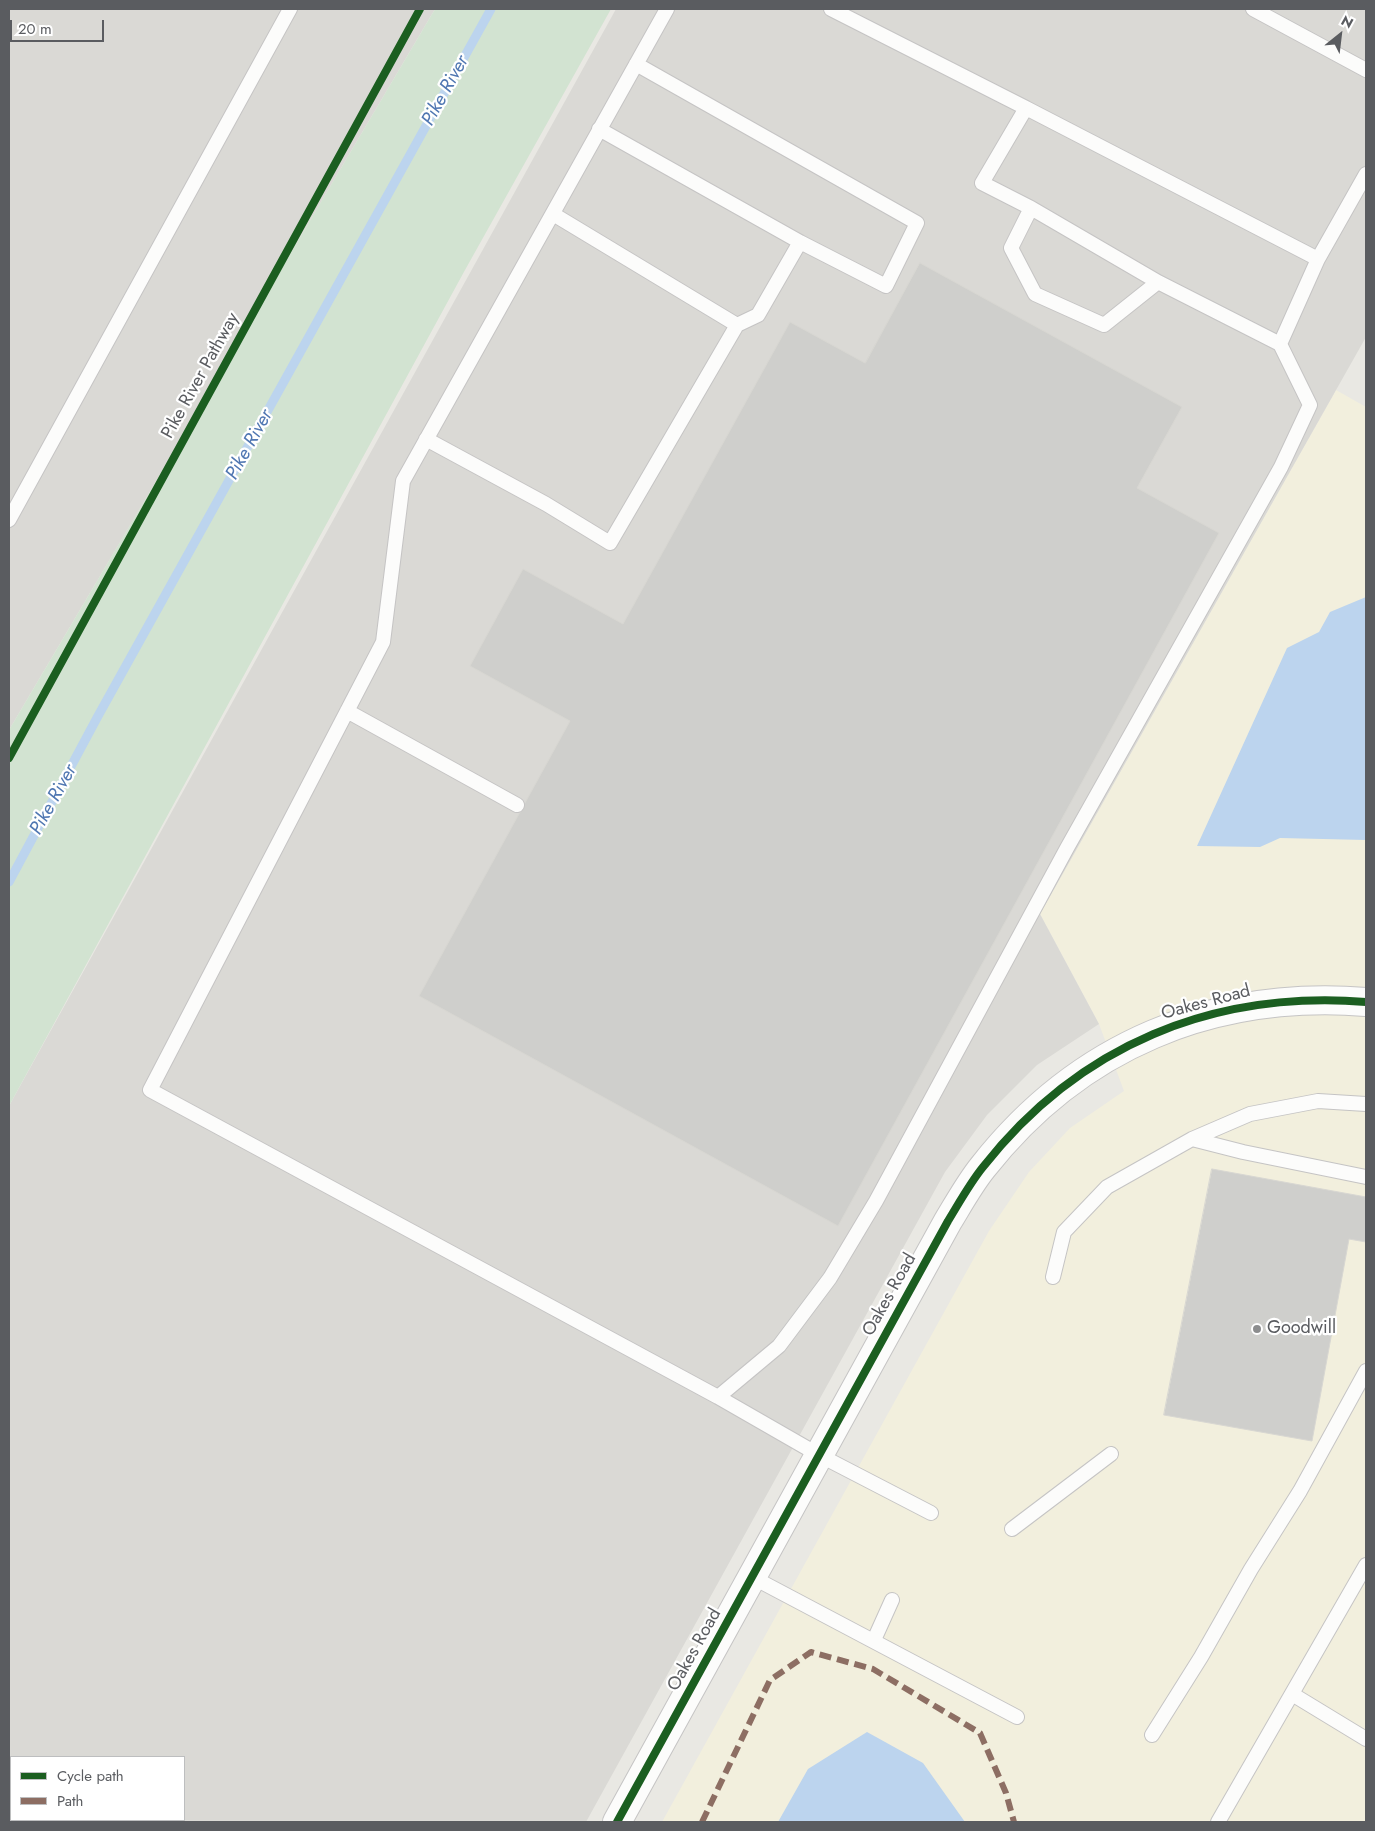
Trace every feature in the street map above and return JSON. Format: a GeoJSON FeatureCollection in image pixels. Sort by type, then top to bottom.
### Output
{"type":"FeatureCollection","features":[{"type":"Feature","properties":{"kind":"street","name":"Oakes Road"},"geometry":{"type":"LineString","coordinates":[[617,1822],[948,1221],[982,1168],[1024,1121],[1054,1093],[1105,1058],[1161,1030],[1220,1011],[1260,1003],[1323,998],[1366,1002]]}},
{"type":"Feature","properties":{"kind":"lane"},"geometry":{"type":"LineString","coordinates":[[9,520],[290,9]]}},
{"type":"Feature","properties":{"kind":"lane"},"geometry":{"type":"LineString","coordinates":[[667,9],[403,481],[382,642],[150,1090],[718,1397],[819,1455],[931,1513]]}},
{"type":"Feature","properties":{"kind":"lane"},"geometry":{"type":"LineString","coordinates":[[831,9],[1318,259]]}},
{"type":"Feature","properties":{"kind":"lane"},"geometry":{"type":"LineString","coordinates":[[1253,9],[1366,70]]}},
{"type":"Feature","properties":{"kind":"lane"},"geometry":{"type":"LineString","coordinates":[[599,129],[800,242],[886,286],[916,223],[636,64]]}},
{"type":"Feature","properties":{"kind":"lane"},"geometry":{"type":"LineString","coordinates":[[718,1397],[779,1346],[840,1261],[876,1201],[1067,848],[1281,467],[1310,405],[1280,344],[1158,282],[1031,208],[982,183],[1026,108]]}},
{"type":"Feature","properties":{"kind":"lane"},"geometry":{"type":"LineString","coordinates":[[1280,344],[1318,259],[1366,174]]}},
{"type":"Feature","properties":{"kind":"lane"},"geometry":{"type":"LineString","coordinates":[[1031,208],[1010,248],[1035,294],[1104,325],[1158,282]]}},
{"type":"Feature","properties":{"kind":"lane"},"geometry":{"type":"LineString","coordinates":[[553,214],[737,325]]}},
{"type":"Feature","properties":{"kind":"lane"},"geometry":{"type":"LineString","coordinates":[[426,439],[546,504],[610,543],[737,325],[758,315],[800,242]]}},
{"type":"Feature","properties":{"kind":"lane"},"geometry":{"type":"LineString","coordinates":[[347,711],[517,805]]}},
{"type":"Feature","properties":{"kind":"lane"},"geometry":{"type":"LineString","coordinates":[[1053,1277],[1064,1232],[1107,1187],[1192,1138],[1250,1114],[1318,1101],[1366,1104]]}},
{"type":"Feature","properties":{"kind":"lane"},"geometry":{"type":"LineString","coordinates":[[1192,1138],[1243,1152],[1366,1177]]}},
{"type":"Feature","properties":{"kind":"lane"},"geometry":{"type":"LineString","coordinates":[[1152,1734],[1201,1657],[1251,1569],[1300,1491],[1366,1371]]}},
{"type":"Feature","properties":{"kind":"lane"},"geometry":{"type":"LineString","coordinates":[[1012,1530],[1111,1454]]}},
{"type":"Feature","properties":{"kind":"lane"},"geometry":{"type":"LineString","coordinates":[[1218,1822],[1366,1565]]}},
{"type":"Feature","properties":{"kind":"lane"},"geometry":{"type":"LineString","coordinates":[[752,1577],[1017,1717]]}},
{"type":"Feature","properties":{"kind":"lane"},"geometry":{"type":"LineString","coordinates":[[874,1640],[892,1600]]}},
{"type":"Feature","properties":{"kind":"lane"},"geometry":{"type":"LineString","coordinates":[[1292,1694],[1366,1739]]}},
{"type":"Feature","properties":{"kind":"shaded area"},"geometry":{"type":"Polygon","coordinates":[[[9,9],[435,9],[9,730],[9,9]]]}},
{"type":"Feature","properties":{"kind":"shaded area"},"geometry":{"type":"Polygon","coordinates":[[[616,9],[1366,9],[1366,337],[1040,914],[1099,1024],[1037,1065],[987,1115],[945,1172],[586,1822],[9,1822],[9,1106],[616,9]]]}},
{"type":"Feature","properties":{"kind":"shaded area"},"geometry":{"type":"Polygon","coordinates":[[[1336,390],[1366,407],[1366,1822],[662,1822],[989,1231],[1029,1172],[1070,1128],[1124,1091],[1099,1024],[1040,914],[1336,390]]]}},
{"type":"Feature","properties":{"kind":"green space"},"geometry":{"type":"Polygon","coordinates":[[[435,9],[611,9],[465,270],[9,1106],[9,730],[435,9]]]}},
{"type":"Feature","properties":{"kind":"water"},"geometry":{"type":"Polygon","coordinates":[[[1366,597],[1366,840],[1280,838],[1260,847],[1197,846],[1287,648],[1319,632],[1330,612],[1366,597]]]}},
{"type":"Feature","properties":{"kind":"water"},"geometry":{"type":"Polygon","coordinates":[[[867,1732],[923,1763],[965,1822],[778,1822],[808,1769],[867,1732]]]}},
{"type":"Feature","properties":{"kind":"building"},"geometry":{"type":"Polygon","coordinates":[[[920,263],[1182,407],[1137,488],[1219,533],[838,1226],[419,996],[570,721],[470,666],[523,569],[623,624],[790,322],[865,363],[920,263]]]}},
{"type":"Feature","properties":{"kind":"building","name":"Goodwill"},"geometry":{"type":"Polygon","coordinates":[[[1212,1169],[1366,1197],[1366,1242],[1349,1239],[1312,1441],[1164,1415],[1212,1169]]]}},
{"type":"Feature","properties":{"kind":"waterway","name":"Pike River"},"geometry":{"type":"LineString","coordinates":[[9,882],[98,716],[491,9]]}},
{"type":"Feature","properties":{"kind":"marked path"},"geometry":{"type":"LineString","coordinates":[[702,1822],[770,1680],[811,1652],[873,1669],[980,1733],[1006,1793],[1014,1822]]}},
{"type":"Feature","properties":{"kind":"cycle path","name":"Pike River Pathway"},"geometry":{"type":"LineString","coordinates":[[9,758],[420,9]]}},
{"type":"Feature","properties":{"kind":"cycle path"},"geometry":{"type":"LineString","coordinates":[[617,1822],[948,1221],[978,1173],[1021,1124],[1062,1088],[1106,1058],[1153,1034],[1203,1017],[1255,1006],[1310,1001],[1366,1002]]}},
{"type":"Feature","properties":{"kind":"place","name":"Goodwill"},"geometry":{"type":"Point","coordinates":[1257,1329]}}]}
